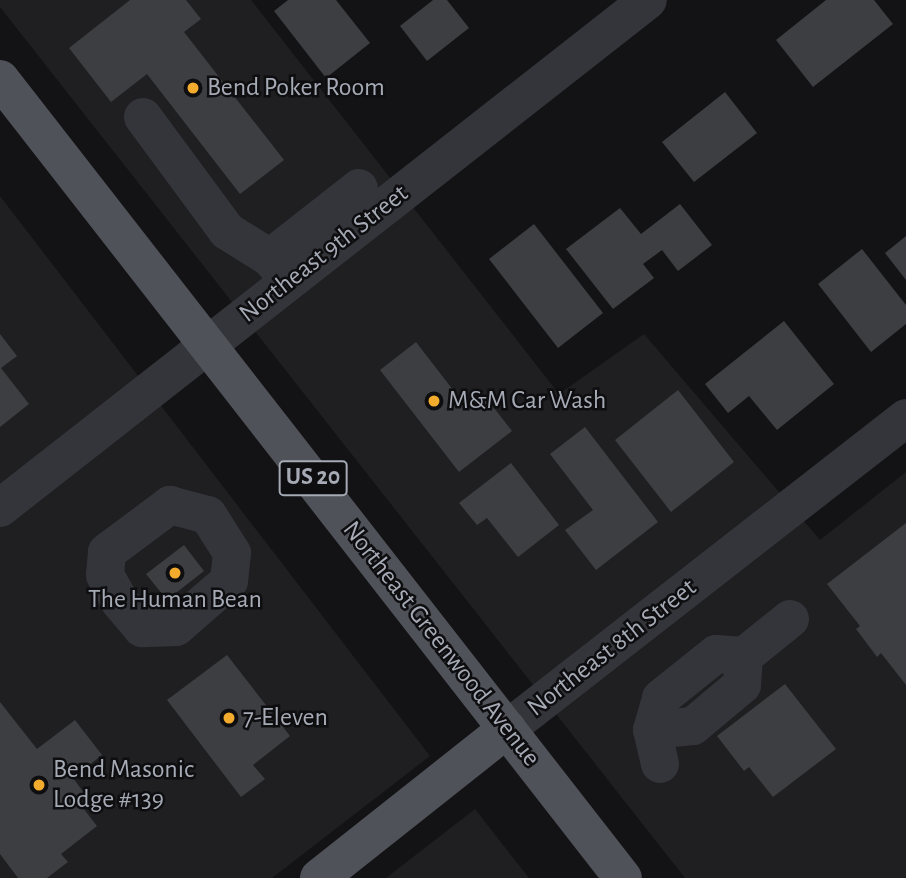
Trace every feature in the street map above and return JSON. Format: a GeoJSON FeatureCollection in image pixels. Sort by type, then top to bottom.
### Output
{"type":"FeatureCollection","features":[{"type":"Feature","properties":{"kind":"main road","name":"Northeast Greenwood Avenue"},"geometry":{"type":"LineString","coordinates":[[0,79],[623,878]]}},
{"type":"Feature","properties":{"kind":"main road","name":"Northeast 8th Street"},"geometry":{"type":"LineString","coordinates":[[319,878],[507,729]]}},
{"type":"Feature","properties":{"kind":"street","name":"Northeast 9th Street"},"geometry":{"type":"LineString","coordinates":[[0,508],[208,346],[280,270],[648,0]]}},
{"type":"Feature","properties":{"kind":"street"},"geometry":{"type":"LineString","coordinates":[[144,117],[227,231],[280,270],[359,188]]}},
{"type":"Feature","properties":{"kind":"street","name":"Northeast 8th Street"},"geometry":{"type":"LineString","coordinates":[[507,729],[906,418]]}},
{"type":"Feature","properties":{"kind":"street"},"geometry":{"type":"LineString","coordinates":[[656,747],[693,726],[742,685],[744,656],[790,619]]}},
{"type":"Feature","properties":{"kind":"shaded area"},"geometry":{"type":"Polygon","coordinates":[[[0,0],[251,0],[559,394],[644,334],[820,540],[906,472],[906,878],[685,878],[0,7],[0,0]]]}},
{"type":"Feature","properties":{"kind":"shaded area"},"geometry":{"type":"Polygon","coordinates":[[[0,196],[430,756],[272,878],[0,878],[0,196]]]}},
{"type":"Feature","properties":{"kind":"shaded area"},"geometry":{"type":"Polygon","coordinates":[[[475,809],[529,878],[386,878],[475,809]]]}},
{"type":"Feature","properties":{"kind":"building","name":"Bend Poker Room"},"geometry":{"type":"Polygon","coordinates":[[[130,0],[186,0],[201,19],[184,32],[284,160],[240,194],[147,74],[111,102],[69,48],[130,0]]]}},
{"type":"Feature","properties":{"kind":"building"},"geometry":{"type":"Polygon","coordinates":[[[288,0],[336,0],[370,43],[326,78],[274,11],[288,0]]]}},
{"type":"Feature","properties":{"kind":"building"},"geometry":{"type":"Polygon","coordinates":[[[433,0],[447,0],[469,28],[427,61],[400,26],[433,0]]]}},
{"type":"Feature","properties":{"kind":"building"},"geometry":{"type":"Polygon","coordinates":[[[826,0],[874,0],[893,24],[813,87],[776,40],[826,0]]]}},
{"type":"Feature","properties":{"kind":"building"},"geometry":{"type":"Polygon","coordinates":[[[725,92],[757,133],[694,182],[662,142],[725,92]]]}},
{"type":"Feature","properties":{"kind":"building"},"geometry":{"type":"Polygon","coordinates":[[[680,204],[712,245],[678,271],[662,250],[643,264],[654,278],[613,309],[566,249],[620,208],[641,234],[680,204]]]}},
{"type":"Feature","properties":{"kind":"building"},"geometry":{"type":"Polygon","coordinates":[[[534,224],[603,313],[558,348],[489,259],[534,224]]]}},
{"type":"Feature","properties":{"kind":"building"},"geometry":{"type":"Polygon","coordinates":[[[906,236],[906,280],[885,253],[906,236]]]}},
{"type":"Feature","properties":{"kind":"building"},"geometry":{"type":"Polygon","coordinates":[[[862,249],[906,305],[906,324],[871,352],[818,284],[862,249]]]}},
{"type":"Feature","properties":{"kind":"building"},"geometry":{"type":"Polygon","coordinates":[[[784,321],[834,384],[777,430],[749,396],[728,413],[705,384],[784,321]]]}},
{"type":"Feature","properties":{"kind":"building"},"geometry":{"type":"Polygon","coordinates":[[[0,334],[17,356],[1,368],[29,404],[0,427],[0,334]]]}},
{"type":"Feature","properties":{"kind":"building","name":"M&M Car Wash"},"geometry":{"type":"Polygon","coordinates":[[[416,342],[467,408],[484,395],[512,431],[459,472],[380,370],[416,342]]]}},
{"type":"Feature","properties":{"kind":"building"},"geometry":{"type":"Polygon","coordinates":[[[678,390],[734,462],[671,512],[615,440],[678,390]]]}},
{"type":"Feature","properties":{"kind":"building"},"geometry":{"type":"Polygon","coordinates":[[[585,427],[658,522],[596,570],[565,530],[593,510],[550,454],[585,427]]]}},
{"type":"Feature","properties":{"kind":"building"},"geometry":{"type":"Polygon","coordinates":[[[511,463],[559,525],[518,557],[487,518],[477,525],[459,503],[511,463]]]}},
{"type":"Feature","properties":{"kind":"building"},"geometry":{"type":"Polygon","coordinates":[[[906,523],[906,685],[881,653],[877,657],[856,629],[860,626],[827,584],[906,523]]]}},
{"type":"Feature","properties":{"kind":"building","name":"The Human Bean"},"geometry":{"type":"Polygon","coordinates":[[[184,545],[204,571],[167,600],[146,574],[184,545]]]}},
{"type":"Feature","properties":{"kind":"building","name":"7-Eleven"},"geometry":{"type":"Polygon","coordinates":[[[227,655],[290,736],[253,765],[265,779],[241,797],[167,700],[227,655]]]}},
{"type":"Feature","properties":{"kind":"building"},"geometry":{"type":"Polygon","coordinates":[[[785,684],[836,749],[773,797],[749,767],[744,771],[717,736],[785,684]]]}},
{"type":"Feature","properties":{"kind":"building","name":"Bend Masonic Lodge #139"},"geometry":{"type":"Polygon","coordinates":[[[0,702],[37,749],[75,720],[102,755],[73,778],[84,793],[76,799],[97,826],[61,854],[68,862],[47,878],[18,878],[0,854],[0,702]]]}},
{"type":"Feature","properties":{"kind":"place","name":"Bend Poker Room"},"geometry":{"type":"Point","coordinates":[193,88]}},
{"type":"Feature","properties":{"kind":"place","name":"M&M Car Wash"},"geometry":{"type":"Point","coordinates":[434,401]}},
{"type":"Feature","properties":{"kind":"place","name":"The Human Bean"},"geometry":{"type":"Point","coordinates":[175,573]}},
{"type":"Feature","properties":{"kind":"place","name":"7-Eleven"},"geometry":{"type":"Point","coordinates":[229,718]}},
{"type":"Feature","properties":{"kind":"place","name":"Bend Masonic Lodge #139"},"geometry":{"type":"Point","coordinates":[39,785]}}]}
